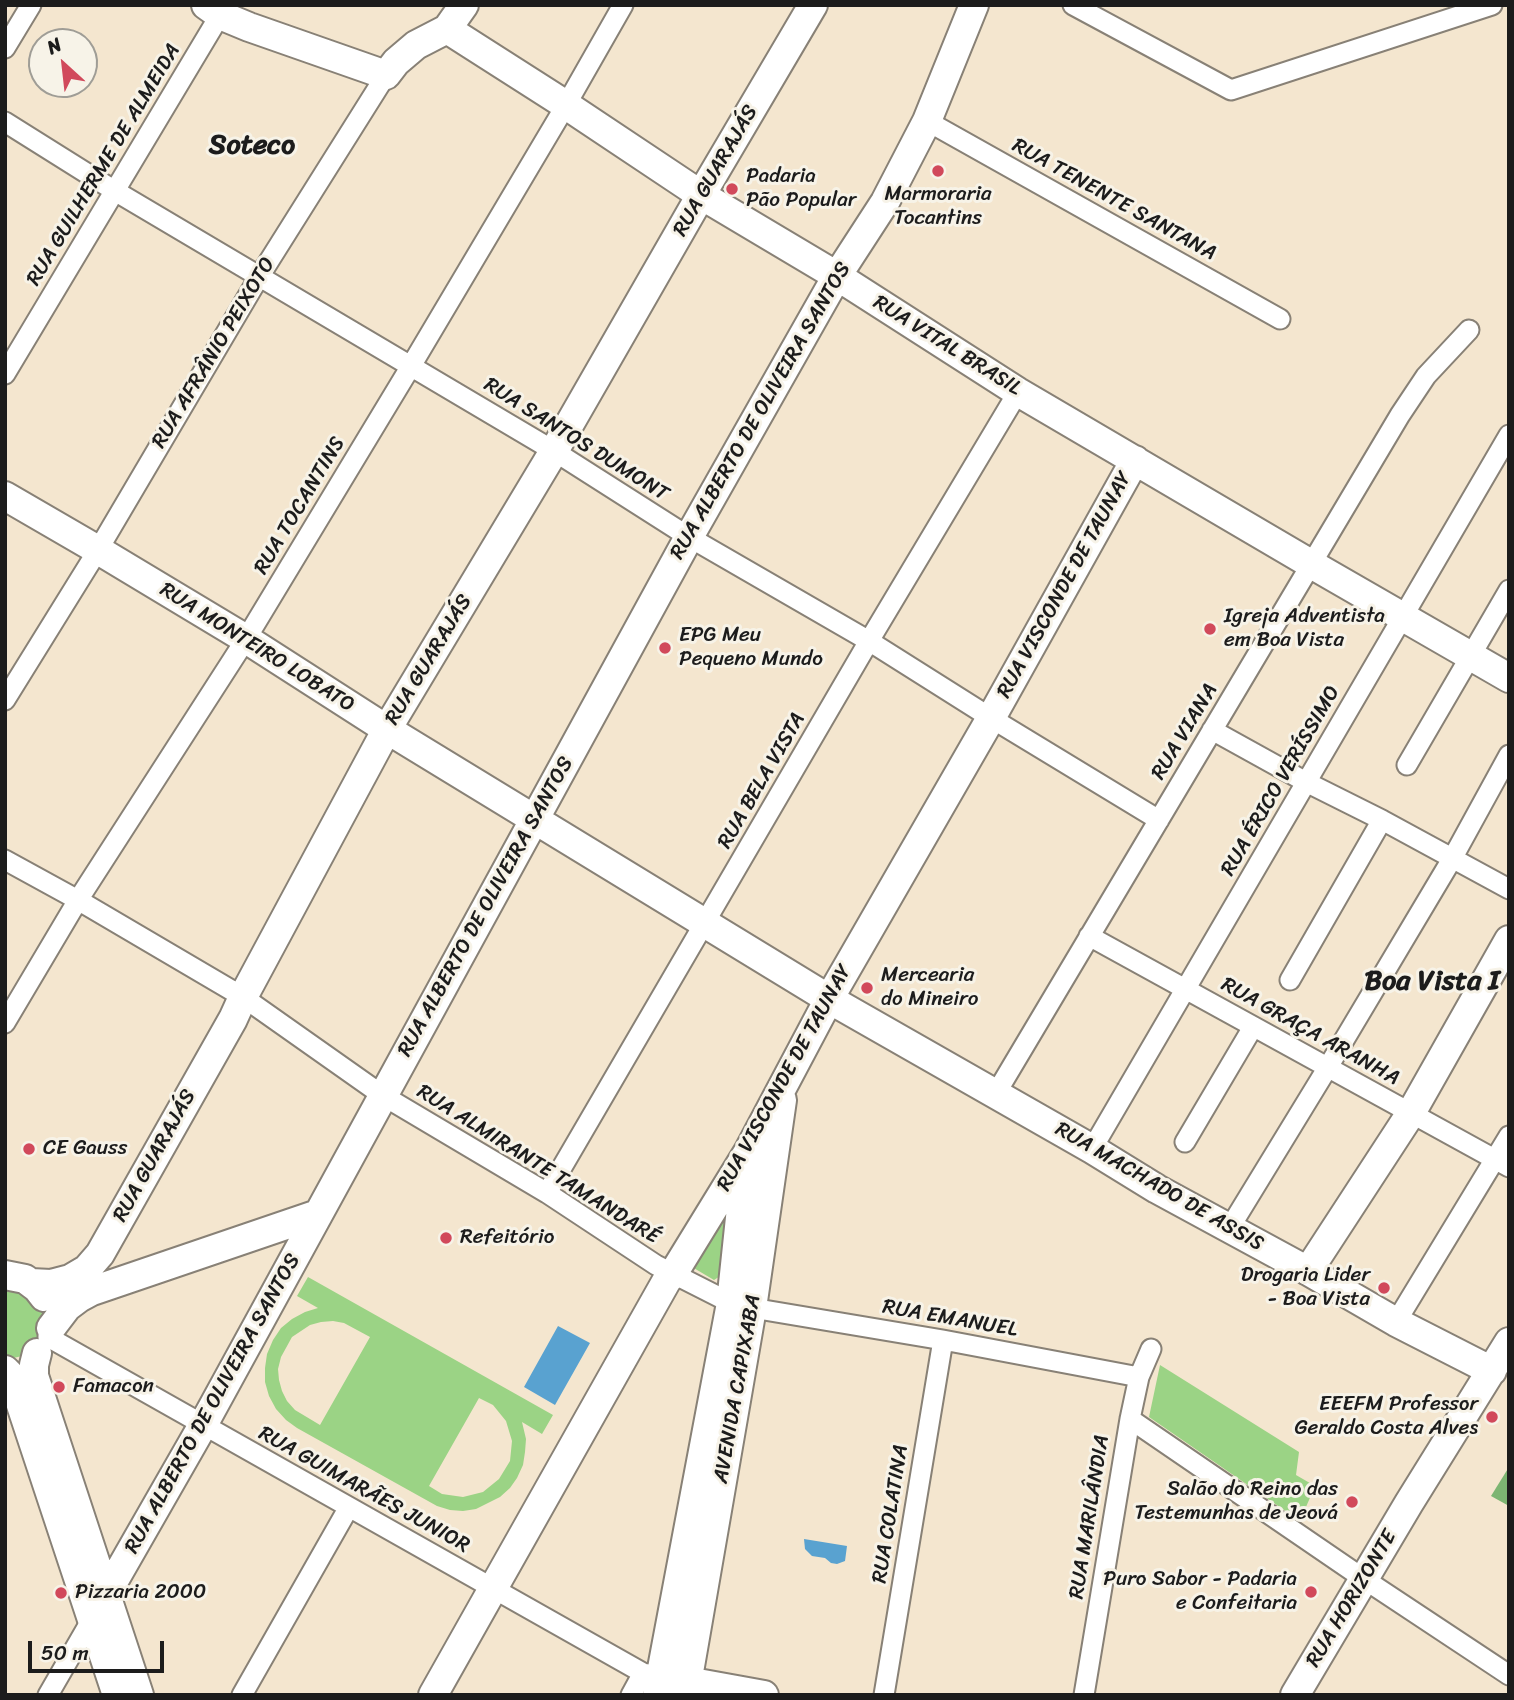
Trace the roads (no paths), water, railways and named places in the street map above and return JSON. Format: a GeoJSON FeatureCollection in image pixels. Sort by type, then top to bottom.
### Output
{"type":"FeatureCollection","features":[{"type":"Feature","properties":{"kind":"street"},"geometry":{"type":"LineString","coordinates":[[5,48],[31,5]]}},
{"type":"Feature","properties":{"kind":"street"},"geometry":{"type":"LineString","coordinates":[[447,29],[464,5]]}},
{"type":"Feature","properties":{"kind":"street","name":"RUA TOCANTINS"},"geometry":{"type":"LineString","coordinates":[[5,1023],[78,900],[246,639],[411,366],[623,5]]}},
{"type":"Feature","properties":{"kind":"street","name":"RUA GUARAJÁS"},"geometry":{"type":"LineString","coordinates":[[15,1276],[44,1285],[76,1277],[92,1265],[106,1244],[233,1019],[387,729],[554,451],[813,5]]}},
{"type":"Feature","properties":{"kind":"street"},"geometry":{"type":"LineString","coordinates":[[927,121],[974,5]]}},
{"type":"Feature","properties":{"kind":"street"},"geometry":{"type":"LineString","coordinates":[[1073,5],[1099,13],[1231,90],[1492,5]]}},
{"type":"Feature","properties":{"kind":"street"},"geometry":{"type":"LineString","coordinates":[[213,10],[386,75]]}},
{"type":"Feature","properties":{"kind":"street","name":"RUA GUILHERME DE ALMEIDA"},"geometry":{"type":"LineString","coordinates":[[5,374],[115,191],[213,10]]}},
{"type":"Feature","properties":{"kind":"street","name":"RUA AFRÂNIO PEIXOTO"},"geometry":{"type":"LineString","coordinates":[[5,700],[98,550],[258,276],[386,75],[396,62],[416,45],[447,29]]}},
{"type":"Feature","properties":{"kind":"street","name":"RUA VITAL BRASIL"},"geometry":{"type":"LineString","coordinates":[[447,29],[701,195],[837,276],[1018,392],[1509,678]]}},
{"type":"Feature","properties":{"kind":"street","name":"RUA ALBERTO DE OLIVEIRA SANTOS"},"geometry":{"type":"LineString","coordinates":[[48,1695],[203,1424],[689,537],[837,276],[885,202],[927,121]]}},
{"type":"Feature","properties":{"kind":"street","name":"RUA TENENTE SANTANA"},"geometry":{"type":"LineString","coordinates":[[927,121],[1280,319]]}},
{"type":"Feature","properties":{"kind":"street","name":"RUA SANTOS DUMONT"},"geometry":{"type":"LineString","coordinates":[[5,122],[115,191],[554,451],[689,537],[869,641],[1158,820]]}},
{"type":"Feature","properties":{"kind":"street","name":"RUA VIANA"},"geometry":{"type":"LineString","coordinates":[[995,1095],[1374,459],[1426,376],[1469,330]]}},
{"type":"Feature","properties":{"kind":"street","name":"RUA BELA VISTA"},"geometry":{"type":"LineString","coordinates":[[547,1193],[869,641],[1018,392]]}},
{"type":"Feature","properties":{"kind":"street","name":"RUA ÉRICO VERÍSSIMO"},"geometry":{"type":"LineString","coordinates":[[1092,1149],[1509,435]]}},
{"type":"Feature","properties":{"kind":"street","name":"RUA VISCONDE DE TAUNAY"},"geometry":{"type":"LineString","coordinates":[[433,1695],[667,1280],[748,1152],[829,999],[991,718],[1135,460]]}},
{"type":"Feature","properties":{"kind":"street","name":"RUA MONTEIRO LOBATO"},"geometry":{"type":"LineString","coordinates":[[5,496],[246,639],[387,729],[829,999]]}},
{"type":"Feature","properties":{"kind":"street"},"geometry":{"type":"LineString","coordinates":[[1406,765],[1509,590]]}},
{"type":"Feature","properties":{"kind":"street"},"geometry":{"type":"LineString","coordinates":[[1212,730],[1509,889]]}},
{"type":"Feature","properties":{"kind":"street"},"geometry":{"type":"LineString","coordinates":[[1229,1229],[1452,859],[1509,755]]}},
{"type":"Feature","properties":{"kind":"street"},"geometry":{"type":"LineString","coordinates":[[1290,980],[1382,820]]}},
{"type":"Feature","properties":{"kind":"street","name":"RUA ALMIRANTE TAMANDARÉ"},"geometry":{"type":"LineString","coordinates":[[5,860],[243,997],[383,1096],[547,1193],[673,1274],[741,1305]]}},
{"type":"Feature","properties":{"kind":"street","name":"RUA GRAÇA ARANHA"},"geometry":{"type":"LineString","coordinates":[[1089,936],[1502,1163]]}},
{"type":"Feature","properties":{"kind":"street"},"geometry":{"type":"LineString","coordinates":[[1308,1271],[1411,1113],[1509,940]]}},
{"type":"Feature","properties":{"kind":"street","name":"RUA MACHADO DE ASSIS"},"geometry":{"type":"LineString","coordinates":[[829,999],[1157,1189],[1396,1322],[1492,1371]]}},
{"type":"Feature","properties":{"kind":"street"},"geometry":{"type":"LineString","coordinates":[[1185,1142],[1253,1027]]}},
{"type":"Feature","properties":{"kind":"street","name":"AVENIDA CAPIXABA"},"geometry":{"type":"LineString","coordinates":[[667,1684],[785,1082]]}},
{"type":"Feature","properties":{"kind":"street"},"geometry":{"type":"LineString","coordinates":[[1396,1322],[1502,1163],[1509,1136]]}},
{"type":"Feature","properties":{"kind":"street","name":"AVENIDA CAPIXABA"},"geometry":{"type":"LineString","coordinates":[[741,1305],[738,1230],[748,1152]]}},
{"type":"Feature","properties":{"kind":"street"},"geometry":{"type":"LineString","coordinates":[[706,1217],[718,1213],[725,1215],[738,1230]]}},
{"type":"Feature","properties":{"kind":"street"},"geometry":{"type":"LineString","coordinates":[[117,1695],[13,1380],[5,1368],[32,1358],[62,1312],[92,1291],[318,1214]]}},
{"type":"Feature","properties":{"kind":"street"},"geometry":{"type":"LineString","coordinates":[[106,1244],[108,1266],[116,1275],[126,1280]]}},
{"type":"Feature","properties":{"kind":"street"},"geometry":{"type":"LineString","coordinates":[[15,1276],[42,1293],[49,1306],[45,1339],[34,1365],[34,1377],[139,1695]]}},
{"type":"Feature","properties":{"kind":"street","name":"RUA EMANUEL"},"geometry":{"type":"LineString","coordinates":[[741,1305],[1139,1377]]}},
{"type":"Feature","properties":{"kind":"street","name":"RUA GUIMARÃES JUNIOR"},"geometry":{"type":"LineString","coordinates":[[45,1339],[203,1424],[667,1684]]}},
{"type":"Feature","properties":{"kind":"street","name":"RUA COLATINA"},"geometry":{"type":"LineString","coordinates":[[884,1695],[943,1340]]}},
{"type":"Feature","properties":{"kind":"street","name":"RUA HORIZONTE"},"geometry":{"type":"LineString","coordinates":[[1295,1695],[1509,1342]]}},
{"type":"Feature","properties":{"kind":"street","name":"RUA MARILÂNDIA"},"geometry":{"type":"LineString","coordinates":[[1084,1695],[1130,1419],[1139,1377],[1151,1349]]}},
{"type":"Feature","properties":{"kind":"street"},"geometry":{"type":"LineString","coordinates":[[5,1426],[20,1401]]}},
{"type":"Feature","properties":{"kind":"street"},"geometry":{"type":"LineString","coordinates":[[1130,1419],[1509,1675]]}},
{"type":"Feature","properties":{"kind":"street"},"geometry":{"type":"LineString","coordinates":[[242,1695],[349,1507]]}},
{"type":"Feature","properties":{"kind":"street"},"geometry":{"type":"LineString","coordinates":[[631,1695],[667,1684],[764,1695]]}},
{"type":"Feature","properties":{"kind":"water"},"geometry":{"type":"Polygon","coordinates":[[[558,1326],[590,1343],[555,1405],[524,1387],[558,1326]]]}},
{"type":"Feature","properties":{"kind":"water"},"geometry":{"type":"Polygon","coordinates":[[[804,1539],[847,1546],[845,1561],[837,1564],[812,1556],[805,1549],[804,1539]]]}},
{"type":"Feature","properties":{"kind":"place","name":"Marmoraria Tocantins"},"geometry":{"type":"Point","coordinates":[938,171]}},
{"type":"Feature","properties":{"kind":"place","name":"Padaria Pão Popular"},"geometry":{"type":"Point","coordinates":[732,189]}},
{"type":"Feature","properties":{"kind":"place","name":"Igreja Adventista em Boa Vista"},"geometry":{"type":"Point","coordinates":[1210,629]}},
{"type":"Feature","properties":{"kind":"place","name":"EPG Meu Pequeno Mundo"},"geometry":{"type":"Point","coordinates":[665,648]}},
{"type":"Feature","properties":{"kind":"place","name":"Mercearia do Mineiro"},"geometry":{"type":"Point","coordinates":[867,988]}},
{"type":"Feature","properties":{"kind":"place","name":"CE Gauss"},"geometry":{"type":"Point","coordinates":[29,1149]}},
{"type":"Feature","properties":{"kind":"place","name":"Refeitório"},"geometry":{"type":"Point","coordinates":[446,1238]}},
{"type":"Feature","properties":{"kind":"place","name":"Drogaria Lider - Boa Vista"},"geometry":{"type":"Point","coordinates":[1384,1288]}},
{"type":"Feature","properties":{"kind":"place","name":"Famacon"},"geometry":{"type":"Point","coordinates":[59,1387]}},
{"type":"Feature","properties":{"kind":"place","name":"EEEFM Professor Geraldo Costa Alves"},"geometry":{"type":"Point","coordinates":[1492,1417]}},
{"type":"Feature","properties":{"kind":"place","name":"Salão do Reino das Testemunhas de Jeová"},"geometry":{"type":"Point","coordinates":[1352,1502]}},
{"type":"Feature","properties":{"kind":"place","name":"Puro Sabor - Padaria e Confeitaria"},"geometry":{"type":"Point","coordinates":[1311,1592]}},
{"type":"Feature","properties":{"kind":"place","name":"Pizzaria 2000"},"geometry":{"type":"Point","coordinates":[61,1593]}},
{"type":"Feature","properties":{"kind":"district","name":"Soteco"},"geometry":{"type":"Point","coordinates":[252,146]}},
{"type":"Feature","properties":{"kind":"district","name":"Boa Vista I"},"geometry":{"type":"Point","coordinates":[1432,982]}}]}
